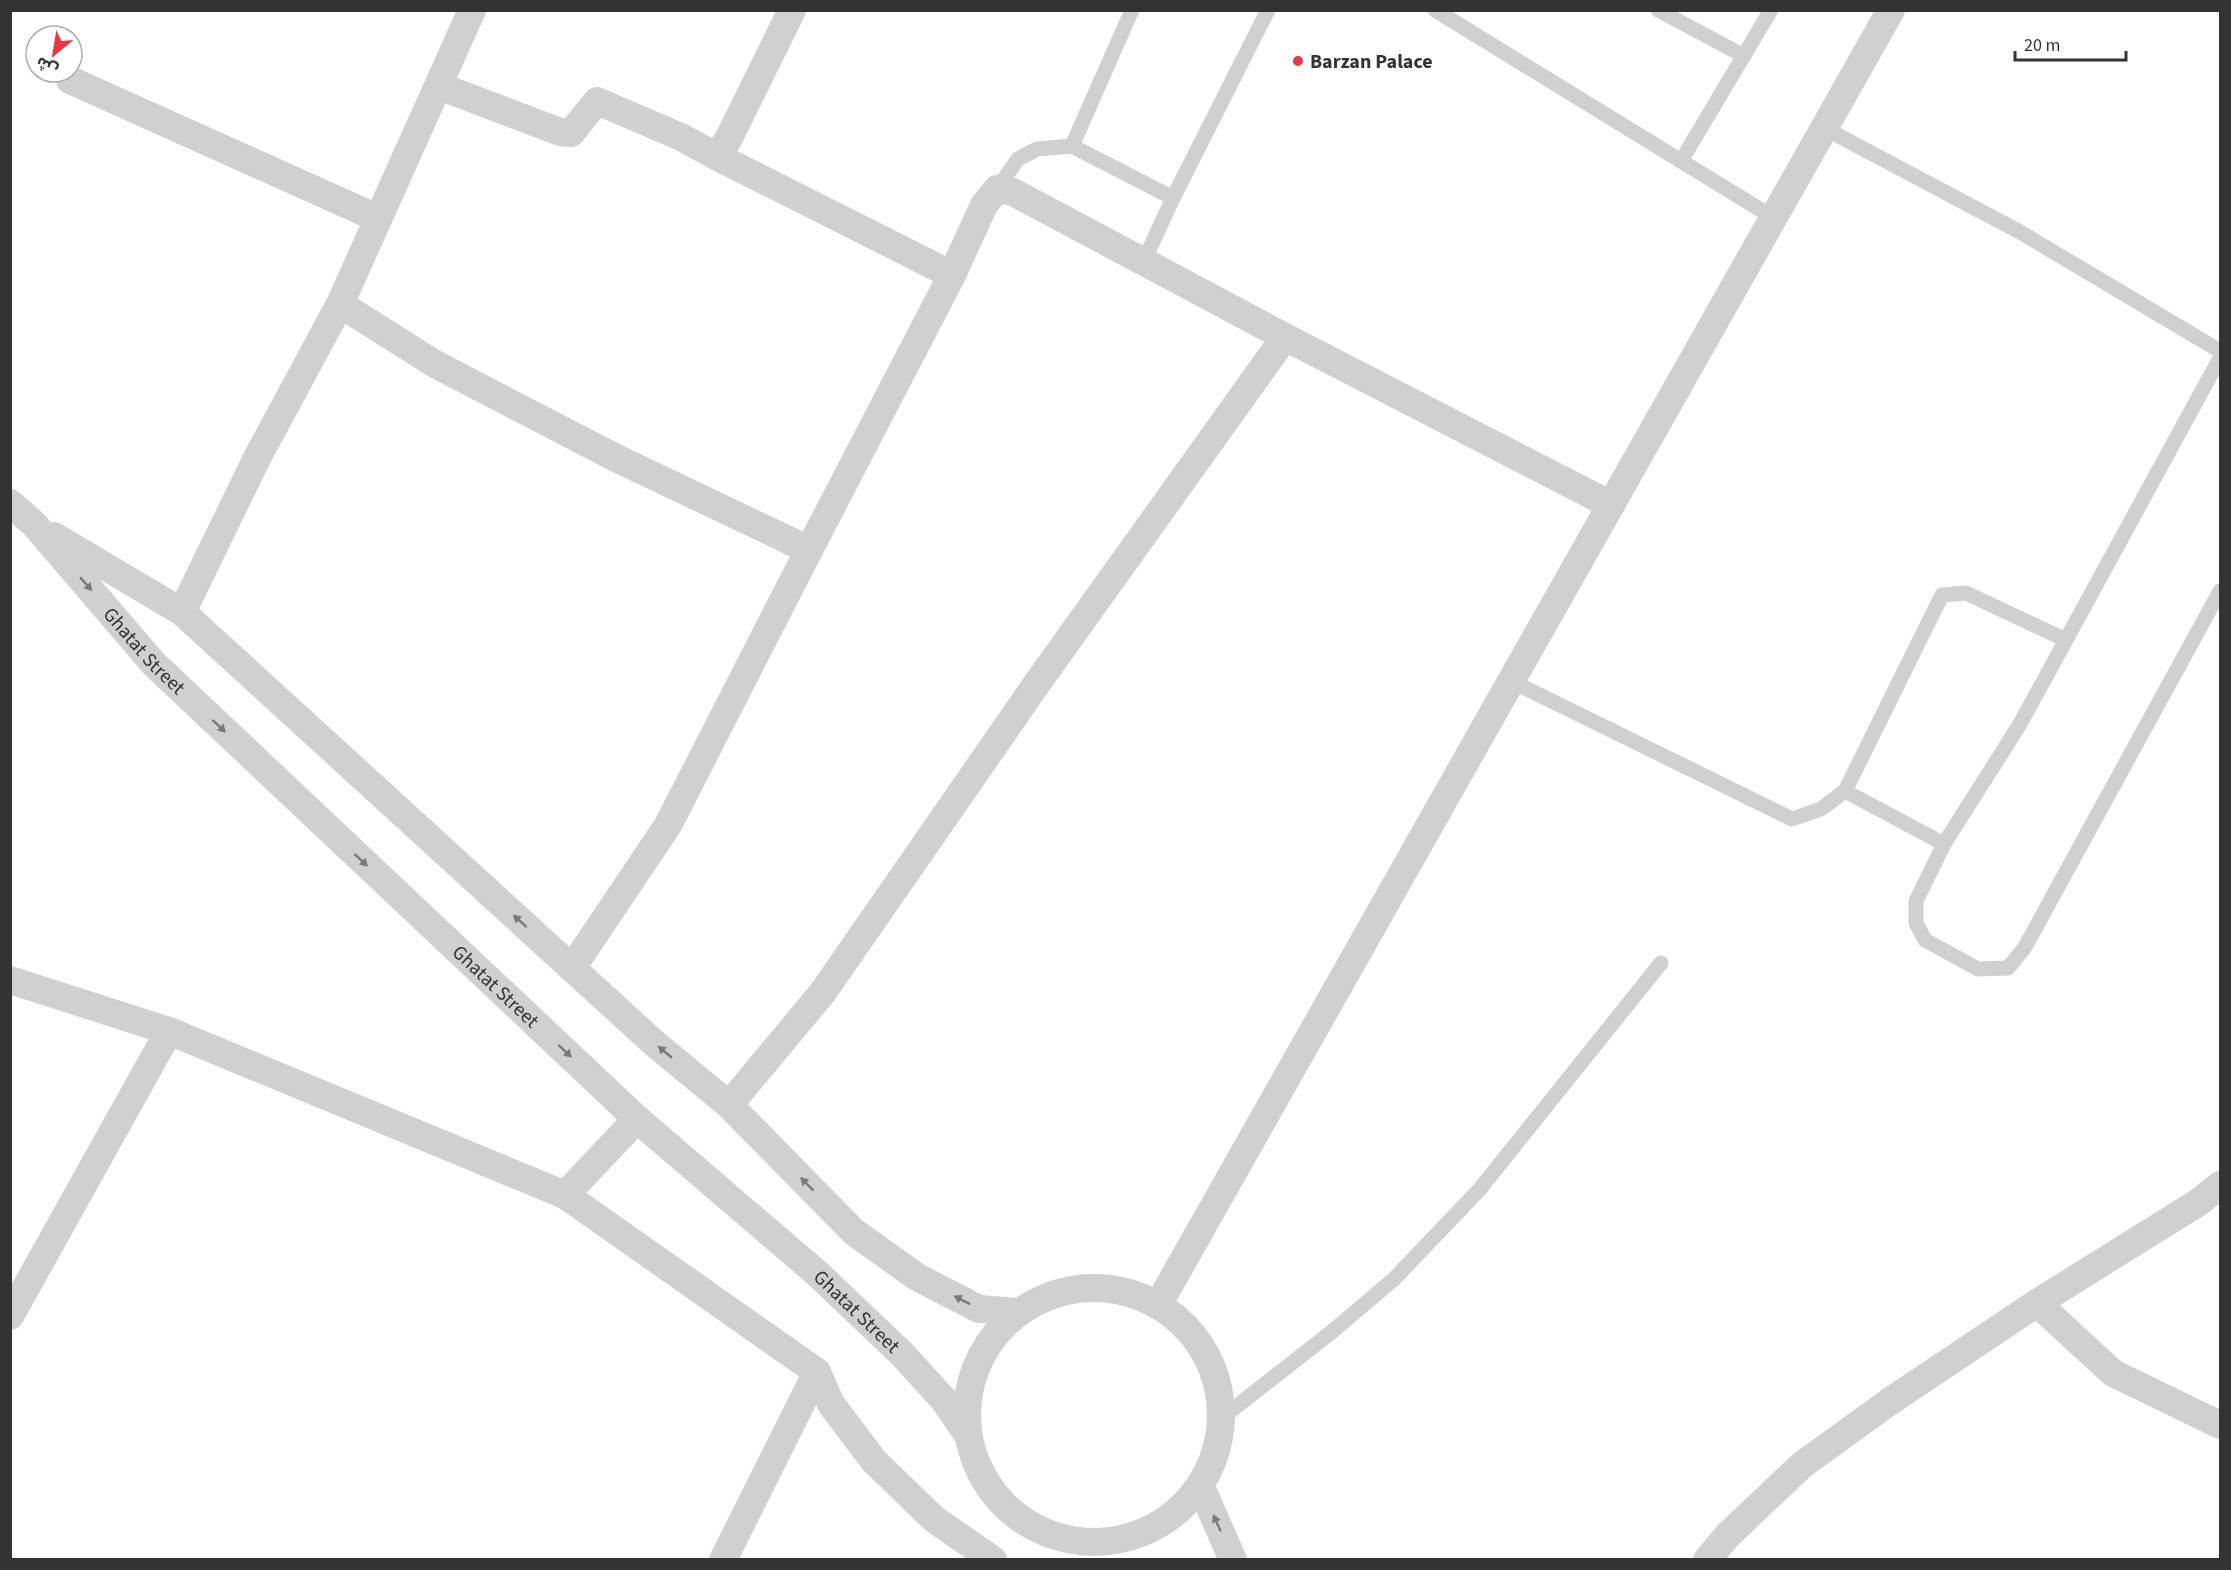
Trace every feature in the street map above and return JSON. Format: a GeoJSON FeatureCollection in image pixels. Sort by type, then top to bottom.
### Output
{"type":"FeatureCollection","features":[{"type":"Feature","properties":{"kind":"street"},"geometry":{"type":"LineString","coordinates":[[182,612],[257,458],[339,304],[472,10]]}},
{"type":"Feature","properties":{"kind":"street"},"geometry":{"type":"LineString","coordinates":[[716,156],[728,140],[792,10]]}},
{"type":"Feature","properties":{"kind":"street"},"geometry":{"type":"LineString","coordinates":[[1158,1305],[1891,10]]}},
{"type":"Feature","properties":{"kind":"street"},"geometry":{"type":"LineString","coordinates":[[78,84],[377,218]]}},
{"type":"Feature","properties":{"kind":"street"},"geometry":{"type":"LineString","coordinates":[[439,86],[560,132],[571,133],[578,127],[590,106],[597,101],[606,103],[681,137],[952,275]]}},
{"type":"Feature","properties":{"kind":"street"},"geometry":{"type":"LineString","coordinates":[[572,968],[668,825],[952,275],[984,205],[997,189],[1013,192],[1286,337],[1611,505]]}},
{"type":"Feature","properties":{"kind":"street"},"geometry":{"type":"LineString","coordinates":[[339,304],[435,364],[616,458],[809,550]]}},
{"type":"Feature","properties":{"kind":"street"},"geometry":{"type":"LineString","coordinates":[[729,1105],[823,992],[1038,682],[1286,337]]}},
{"type":"Feature","properties":{"kind":"street","name":"Ghatat Street"},"geometry":{"type":"LineString","coordinates":[[10,503],[34,524],[154,664],[637,1119],[819,1275],[902,1354],[944,1400],[968,1435]]}},
{"type":"Feature","properties":{"kind":"street","name":"Ghatat Street"},"geometry":{"type":"LineString","coordinates":[[34,524],[182,612],[654,1043],[729,1105],[854,1232],[918,1278],[979,1309],[1018,1312]]}},
{"type":"Feature","properties":{"kind":"street"},"geometry":{"type":"LineString","coordinates":[[10,980],[170,1031],[566,1195],[817,1372],[831,1404],[874,1461],[934,1519],[993,1560]]}},
{"type":"Feature","properties":{"kind":"street"},"geometry":{"type":"LineString","coordinates":[[10,1316],[170,1031]]}},
{"type":"Feature","properties":{"kind":"street"},"geometry":{"type":"LineString","coordinates":[[566,1195],[637,1119]]}},
{"type":"Feature","properties":{"kind":"street"},"geometry":{"type":"LineString","coordinates":[[1707,1560],[1728,1535],[1802,1465],[1889,1402],[2037,1303],[2199,1202],[2220,1185]]}},
{"type":"Feature","properties":{"kind":"street"},"geometry":{"type":"LineString","coordinates":[[1070,1540],[1105,1542],[1152,1529],[1180,1510],[1201,1487],[1216,1456],[1223,1418],[1217,1378],[1198,1340],[1173,1314],[1158,1305],[1142,1296],[1108,1288],[1075,1288],[1047,1296],[1018,1312],[991,1339],[977,1364],[967,1397],[968,1435],[976,1463],[989,1487],[1007,1508],[1027,1524],[1070,1540],[1111,1560]]}},
{"type":"Feature","properties":{"kind":"street"},"geometry":{"type":"LineString","coordinates":[[2037,1303],[2113,1373],[2220,1425]]}},
{"type":"Feature","properties":{"kind":"street"},"geometry":{"type":"LineString","coordinates":[[723,1560],[817,1372]]}},
{"type":"Feature","properties":{"kind":"street"},"geometry":{"type":"LineString","coordinates":[[1201,1487],[1233,1560]]}},
{"type":"Feature","properties":{"kind":"lane"},"geometry":{"type":"LineString","coordinates":[[1071,146],[1132,10]]}},
{"type":"Feature","properties":{"kind":"lane"},"geometry":{"type":"LineString","coordinates":[[1144,261],[1173,198],[1268,10]]}},
{"type":"Feature","properties":{"kind":"lane"},"geometry":{"type":"LineString","coordinates":[[1435,10],[1774,218]]}},
{"type":"Feature","properties":{"kind":"lane"},"geometry":{"type":"LineString","coordinates":[[1658,10],[1744,56]]}},
{"type":"Feature","properties":{"kind":"lane"},"geometry":{"type":"LineString","coordinates":[[1681,161],[1771,10]]}},
{"type":"Feature","properties":{"kind":"lane"},"geometry":{"type":"LineString","coordinates":[[1824,128],[2020,232],[2220,351]]}},
{"type":"Feature","properties":{"kind":"lane"},"geometry":{"type":"LineString","coordinates":[[997,189],[1018,159],[1037,149],[1071,146],[1173,198]]}},
{"type":"Feature","properties":{"kind":"lane"},"geometry":{"type":"LineString","coordinates":[[2220,358],[2020,724],[1944,844],[1916,901],[1916,923],[1925,940],[1978,969],[2008,968],[2025,947],[2220,591]]}},
{"type":"Feature","properties":{"kind":"lane"},"geometry":{"type":"LineString","coordinates":[[1511,681],[1792,819],[1821,809],[1845,791],[1942,595],[1966,593],[2066,640]]}},
{"type":"Feature","properties":{"kind":"lane"},"geometry":{"type":"LineString","coordinates":[[1845,791],[1944,844]]}},
{"type":"Feature","properties":{"kind":"lane"},"geometry":{"type":"LineString","coordinates":[[1223,1418],[1394,1279],[1479,1190],[1661,963]]}},
{"type":"Feature","properties":{"kind":"place","name":"Barzan Palace"},"geometry":{"type":"Point","coordinates":[1298,61]}}]}
